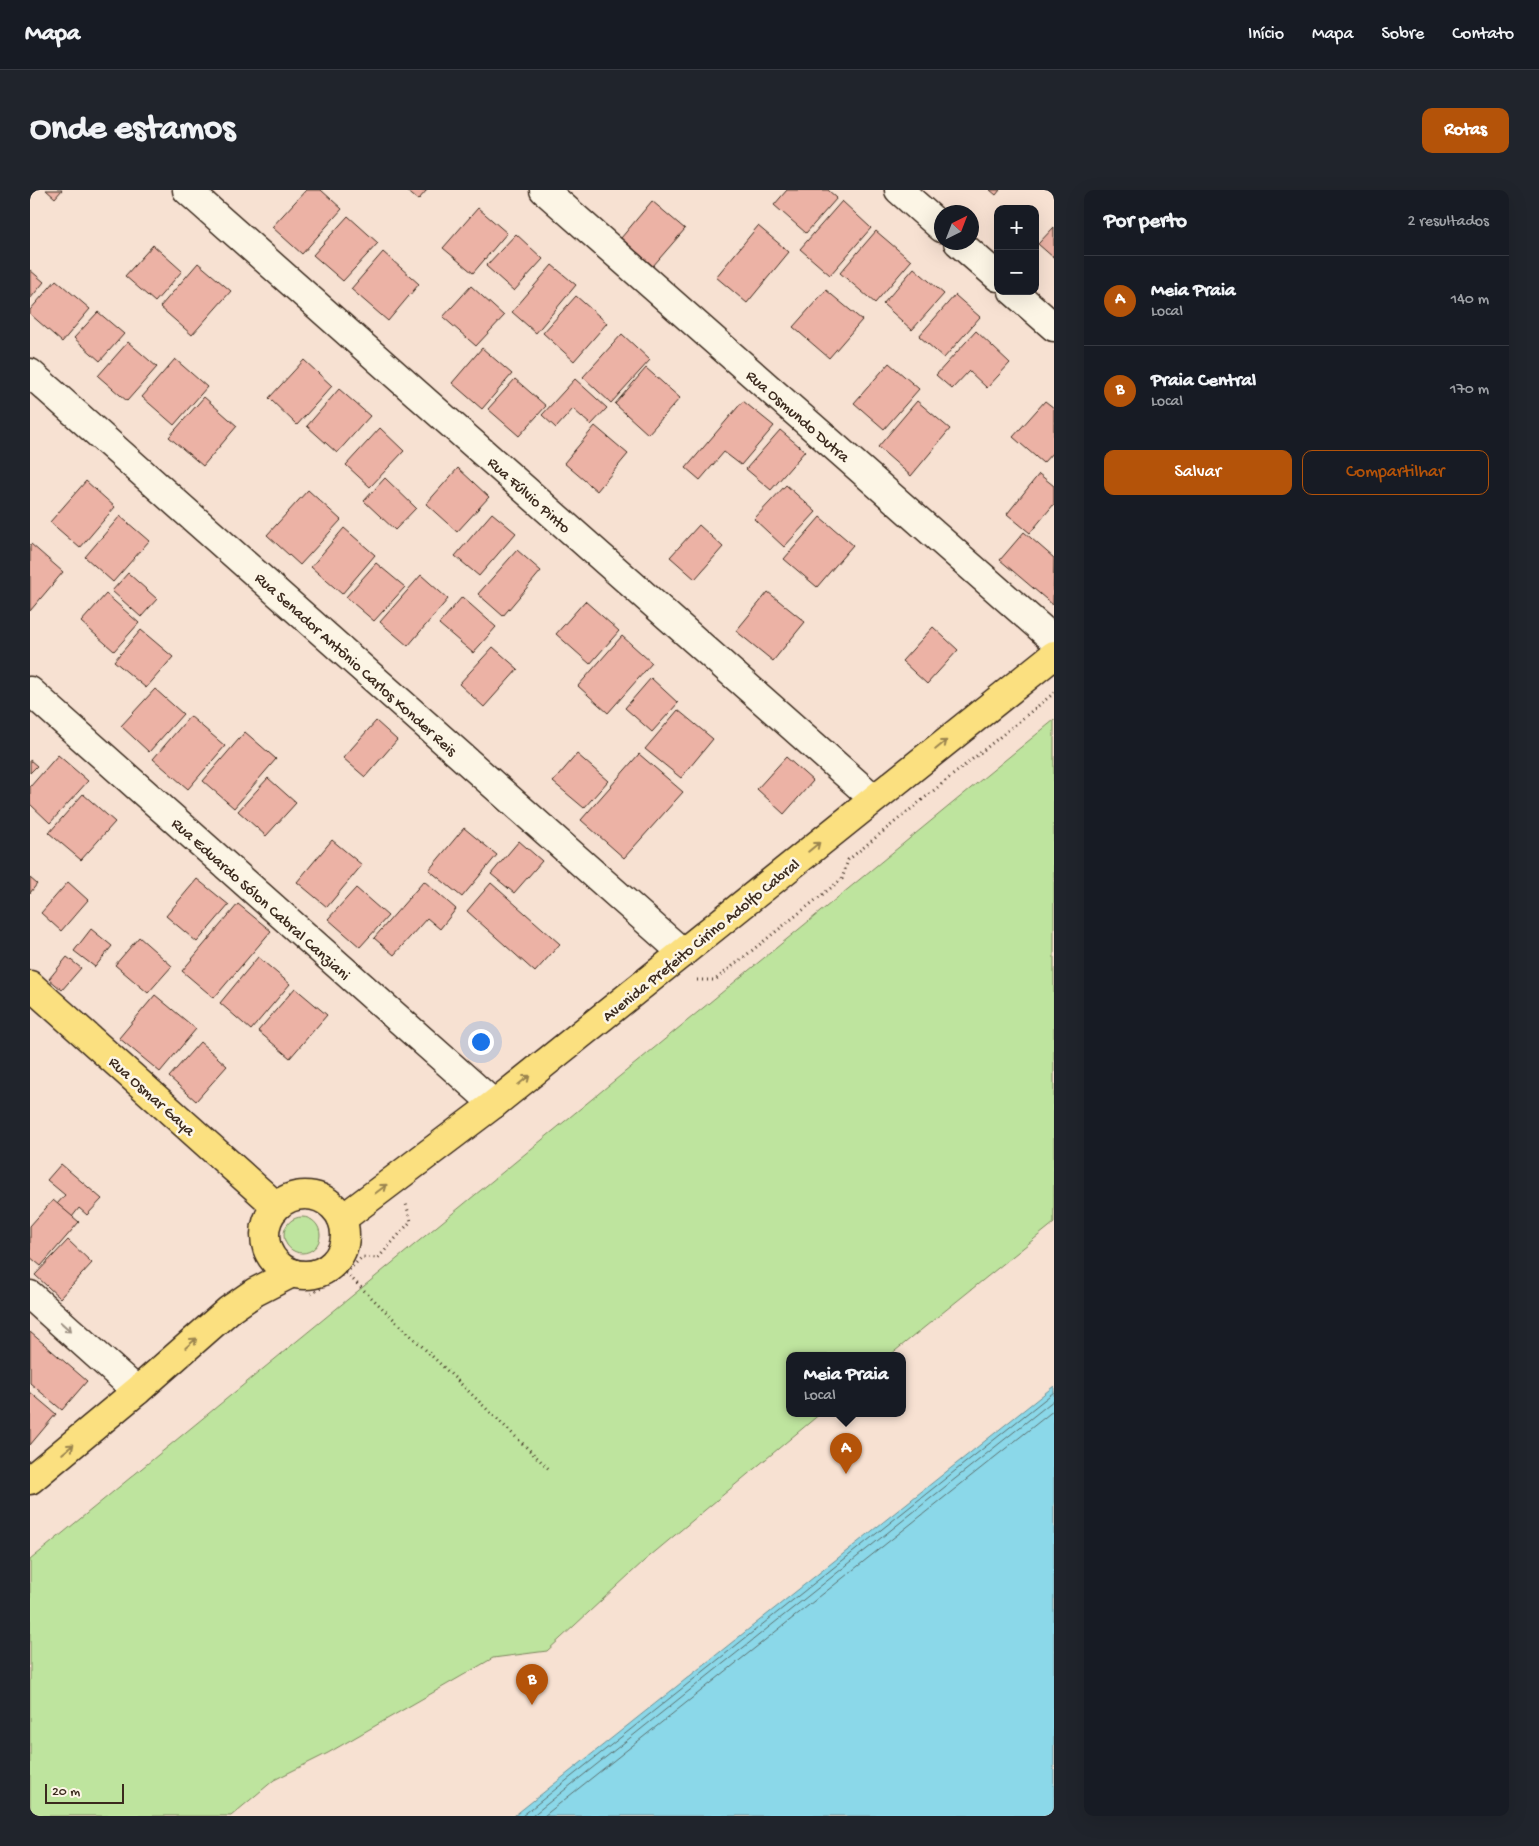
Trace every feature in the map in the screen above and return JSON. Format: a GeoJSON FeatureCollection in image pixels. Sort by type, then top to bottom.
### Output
{"type":"FeatureCollection","features":[{"type":"Feature","properties":{"kind":"main road","name":"Avenida Prefeito Cirino Adolfo Cabral"},"geometry":{"type":"LineString","coordinates":[[342,1219],[494,1104],[1054,654]]}},
{"type":"Feature","properties":{"kind":"main road","name":"Rua Osmar Gaya"},"geometry":{"type":"LineString","coordinates":[[30,985],[276,1206]]}},
{"type":"Feature","properties":{"kind":"main road"},"geometry":{"type":"LineString","coordinates":[[312,1195],[325,1200],[335,1208],[342,1219],[345,1228],[344,1246],[335,1262],[323,1272],[308,1276],[292,1273],[282,1268],[273,1260],[266,1244],[265,1226],[276,1206],[287,1198],[312,1195]]}},
{"type":"Feature","properties":{"kind":"main road"},"geometry":{"type":"LineString","coordinates":[[30,1480],[137,1391],[229,1310],[255,1292],[292,1273]]}},
{"type":"Feature","properties":{"kind":"street","name":"Rua Fúlvio Pinto"},"geometry":{"type":"LineString","coordinates":[[187,190],[873,798]]}},
{"type":"Feature","properties":{"kind":"street","name":"Rua Osmundo Dutra"},"geometry":{"type":"LineString","coordinates":[[544,190],[1054,640]]}},
{"type":"Feature","properties":{"kind":"street"},"geometry":{"type":"LineString","coordinates":[[899,190],[934,221]]}},
{"type":"Feature","properties":{"kind":"street"},"geometry":{"type":"LineString","coordinates":[[967,250],[994,274]]}},
{"type":"Feature","properties":{"kind":"street"},"geometry":{"type":"LineString","coordinates":[[1018,295],[1054,327]]}},
{"type":"Feature","properties":{"kind":"street","name":"Rua Senador Antônio Carlos Konder Reis"},"geometry":{"type":"LineString","coordinates":[[30,373],[683,953]]}},
{"type":"Feature","properties":{"kind":"street","name":"Rua Eduardo Sólon Cabral Canziani"},"geometry":{"type":"LineString","coordinates":[[30,691],[494,1104]]}},
{"type":"Feature","properties":{"kind":"street"},"geometry":{"type":"LineString","coordinates":[[30,1295],[137,1391]]}},
{"type":"Feature","properties":{"kind":"path"},"geometry":{"type":"LineString","coordinates":[[346,1273],[550,1470]]}},
{"type":"Feature","properties":{"kind":"green space"},"geometry":{"type":"Polygon","coordinates":[[[1054,720],[1054,1223],[894,1352],[786,1352],[786,1417],[816,1417],[644,1561],[547,1651],[493,1658],[328,1753],[274,1780],[231,1816],[30,1816],[30,1560],[1054,720]]]}},
{"type":"Feature","properties":{"kind":"green space"},"geometry":{"type":"Polygon","coordinates":[[[302,1217],[309,1218],[315,1222],[319,1228],[319,1242],[315,1248],[309,1252],[302,1253],[295,1252],[289,1248],[285,1242],[284,1235],[285,1228],[289,1222],[295,1218],[302,1217]]]}},
{"type":"Feature","properties":{"kind":"water"},"geometry":{"type":"Polygon","coordinates":[[[1054,1386],[1054,1816],[514,1816],[1054,1386]]]}},
{"type":"Feature","properties":{"kind":"building"},"geometry":{"type":"Polygon","coordinates":[[[46,190],[62,190],[55,198],[46,190]]]}},
{"type":"Feature","properties":{"kind":"building"},"geometry":{"type":"Polygon","coordinates":[[[306,190],[321,190],[342,209],[302,254],[272,227],[306,190]]]}},
{"type":"Feature","properties":{"kind":"building"},"geometry":{"type":"Polygon","coordinates":[[[406,190],[427,190],[418,200],[406,190]]]}},
{"type":"Feature","properties":{"kind":"building"},"geometry":{"type":"Polygon","coordinates":[[[787,190],[828,190],[837,198],[806,233],[774,205],[787,190]]]}},
{"type":"Feature","properties":{"kind":"building"},"geometry":{"type":"Polygon","coordinates":[[[990,190],[1000,190],[996,195],[990,190]]]}},
{"type":"Feature","properties":{"kind":"building"},"geometry":{"type":"Polygon","coordinates":[[[652,201],[685,229],[653,266],[621,238],[652,201]]]}},
{"type":"Feature","properties":{"kind":"building"},"geometry":{"type":"Polygon","coordinates":[[[842,201],[871,228],[830,275],[800,249],[842,201]]]}},
{"type":"Feature","properties":{"kind":"building"},"geometry":{"type":"Polygon","coordinates":[[[478,208],[507,233],[473,273],[443,248],[478,208]]]}},
{"type":"Feature","properties":{"kind":"building"},"geometry":{"type":"Polygon","coordinates":[[[348,216],[378,243],[343,281],[313,255],[348,216]]]}},
{"type":"Feature","properties":{"kind":"building"},"geometry":{"type":"Polygon","coordinates":[[[758,226],[789,252],[747,303],[716,277],[758,226]]]}},
{"type":"Feature","properties":{"kind":"building"},"geometry":{"type":"Polygon","coordinates":[[[1054,227],[1054,258],[1039,243],[1054,227]]]}},
{"type":"Feature","properties":{"kind":"building"},"geometry":{"type":"Polygon","coordinates":[[[876,231],[911,261],[875,303],[840,273],[876,231]]]}},
{"type":"Feature","properties":{"kind":"building"},"geometry":{"type":"Polygon","coordinates":[[[516,234],[543,259],[514,291],[486,266],[516,234]]]}},
{"type":"Feature","properties":{"kind":"building"},"geometry":{"type":"Polygon","coordinates":[[[153,245],[182,271],[155,302],[125,276],[153,245]]]}},
{"type":"Feature","properties":{"kind":"building"},"geometry":{"type":"Polygon","coordinates":[[[383,252],[419,284],[388,321],[351,289],[383,252]]]}},
{"type":"Feature","properties":{"kind":"building"},"geometry":{"type":"Polygon","coordinates":[[[198,263],[231,291],[192,335],[160,307],[198,263]]]}},
{"type":"Feature","properties":{"kind":"building"},"geometry":{"type":"Polygon","coordinates":[[[552,265],[576,285],[536,333],[512,312],[552,265]]]}},
{"type":"Feature","properties":{"kind":"building"},"geometry":{"type":"Polygon","coordinates":[[[914,268],[944,294],[912,330],[883,304],[914,268]]]}},
{"type":"Feature","properties":{"kind":"building"},"geometry":{"type":"Polygon","coordinates":[[[30,270],[44,282],[30,299],[30,270]]]}},
{"type":"Feature","properties":{"kind":"building"},"geometry":{"type":"Polygon","coordinates":[[[56,280],[90,309],[62,342],[30,314],[30,310],[56,280]]]}},
{"type":"Feature","properties":{"kind":"building"},"geometry":{"type":"Polygon","coordinates":[[[471,286],[504,316],[476,346],[443,317],[471,286]]]}},
{"type":"Feature","properties":{"kind":"building"},"geometry":{"type":"Polygon","coordinates":[[[826,290],[862,320],[829,358],[793,327],[826,290]]]}},
{"type":"Feature","properties":{"kind":"building"},"geometry":{"type":"Polygon","coordinates":[[[955,295],[980,317],[944,358],[919,336],[955,295]]]}},
{"type":"Feature","properties":{"kind":"building"},"geometry":{"type":"Polygon","coordinates":[[[576,296],[607,323],[574,361],[543,333],[576,296]]]}},
{"type":"Feature","properties":{"kind":"building"},"geometry":{"type":"Polygon","coordinates":[[[98,312],[124,334],[100,361],[74,338],[98,312]]]}},
{"type":"Feature","properties":{"kind":"building"},"geometry":{"type":"Polygon","coordinates":[[[976,331],[1010,363],[987,388],[969,371],[952,389],[936,375],[976,331]]]}},
{"type":"Feature","properties":{"kind":"building"},"geometry":{"type":"Polygon","coordinates":[[[622,334],[650,360],[611,403],[583,377],[622,334]]]}},
{"type":"Feature","properties":{"kind":"building"},"geometry":{"type":"Polygon","coordinates":[[[128,342],[157,367],[127,401],[98,376],[128,342]]]}},
{"type":"Feature","properties":{"kind":"building"},"geometry":{"type":"Polygon","coordinates":[[[482,348],[512,374],[482,409],[452,383],[482,348]]]}},
{"type":"Feature","properties":{"kind":"building"},"geometry":{"type":"Polygon","coordinates":[[[175,359],[207,387],[174,425],[142,397],[175,359]]]}},
{"type":"Feature","properties":{"kind":"building"},"geometry":{"type":"Polygon","coordinates":[[[304,360],[332,386],[297,425],[269,398],[304,360]]]}},
{"type":"Feature","properties":{"kind":"building"},"geometry":{"type":"Polygon","coordinates":[[[889,363],[919,389],[884,429],[854,403],[889,363]]]}},
{"type":"Feature","properties":{"kind":"building"},"geometry":{"type":"Polygon","coordinates":[[[646,368],[680,398],[648,434],[615,404],[646,368]]]}},
{"type":"Feature","properties":{"kind":"building"},"geometry":{"type":"Polygon","coordinates":[[[515,379],[546,406],[519,436],[488,409],[515,379]]]}},
{"type":"Feature","properties":{"kind":"building"},"geometry":{"type":"Polygon","coordinates":[[[575,379],[607,408],[591,425],[573,409],[556,428],[542,415],[575,379]]]}},
{"type":"Feature","properties":{"kind":"building"},"geometry":{"type":"Polygon","coordinates":[[[339,389],[370,416],[337,453],[307,426],[339,389]]]}},
{"type":"Feature","properties":{"kind":"building"},"geometry":{"type":"Polygon","coordinates":[[[204,397],[237,426],[203,466],[169,437],[204,397]]]}},
{"type":"Feature","properties":{"kind":"building"},"geometry":{"type":"Polygon","coordinates":[[[743,401],[774,426],[741,465],[724,452],[700,480],[686,468],[743,401]]]}},
{"type":"Feature","properties":{"kind":"building"},"geometry":{"type":"Polygon","coordinates":[[[917,401],[950,429],[911,476],[878,447],[917,401]]]}},
{"type":"Feature","properties":{"kind":"building"},"geometry":{"type":"Polygon","coordinates":[[[1045,401],[1054,408],[1054,451],[1043,463],[1013,437],[1045,401]]]}},
{"type":"Feature","properties":{"kind":"building"},"geometry":{"type":"Polygon","coordinates":[[[595,426],[628,454],[597,491],[564,463],[595,426]]]}},
{"type":"Feature","properties":{"kind":"building"},"geometry":{"type":"Polygon","coordinates":[[[380,428],[404,451],[370,487],[346,465],[380,428]]]}},
{"type":"Feature","properties":{"kind":"building"},"geometry":{"type":"Polygon","coordinates":[[[780,430],[805,451],[771,490],[746,469],[780,430]]]}},
{"type":"Feature","properties":{"kind":"building"},"geometry":{"type":"Polygon","coordinates":[[[458,468],[489,497],[457,532],[426,504],[458,468]]]}},
{"type":"Feature","properties":{"kind":"building"},"geometry":{"type":"Polygon","coordinates":[[[1039,474],[1054,486],[1054,504],[1030,533],[1007,514],[1039,474]]]}},
{"type":"Feature","properties":{"kind":"building"},"geometry":{"type":"Polygon","coordinates":[[[385,478],[416,508],[395,530],[364,501],[385,478]]]}},
{"type":"Feature","properties":{"kind":"building"},"geometry":{"type":"Polygon","coordinates":[[[86,481],[115,507],[80,548],[50,522],[86,481]]]}},
{"type":"Feature","properties":{"kind":"building"},"geometry":{"type":"Polygon","coordinates":[[[786,485],[816,512],[784,547],[754,519],[786,485]]]}},
{"type":"Feature","properties":{"kind":"building"},"geometry":{"type":"Polygon","coordinates":[[[308,490],[341,520],[300,565],[267,535],[308,490]]]}},
{"type":"Feature","properties":{"kind":"building"},"geometry":{"type":"Polygon","coordinates":[[[492,513],[516,533],[479,576],[455,556],[492,513]]]}},
{"type":"Feature","properties":{"kind":"building"},"geometry":{"type":"Polygon","coordinates":[[[120,516],[149,541],[113,582],[85,557],[120,516]]]}},
{"type":"Feature","properties":{"kind":"building"},"geometry":{"type":"Polygon","coordinates":[[[820,517],[853,545],[817,587],[784,559],[820,517]]]}},
{"type":"Feature","properties":{"kind":"building"},"geometry":{"type":"Polygon","coordinates":[[[699,525],[723,547],[695,579],[670,557],[699,525]]]}},
{"type":"Feature","properties":{"kind":"building"},"geometry":{"type":"Polygon","coordinates":[[[344,528],[375,555],[342,594],[311,567],[344,528]]]}},
{"type":"Feature","properties":{"kind":"building"},"geometry":{"type":"Polygon","coordinates":[[[1024,532],[1054,558],[1053,605],[1000,560],[1024,532]]]}},
{"type":"Feature","properties":{"kind":"building"},"geometry":{"type":"Polygon","coordinates":[[[31,544],[63,572],[30,611],[30,546],[31,544]]]}},
{"type":"Feature","properties":{"kind":"building"},"geometry":{"type":"Polygon","coordinates":[[[517,550],[541,571],[503,616],[478,594],[517,550]]]}},
{"type":"Feature","properties":{"kind":"building"},"geometry":{"type":"Polygon","coordinates":[[[376,563],[405,587],[374,621],[346,597],[376,563]]]}},
{"type":"Feature","properties":{"kind":"building"},"geometry":{"type":"Polygon","coordinates":[[[128,573],[157,599],[141,617],[112,591],[128,573]]]}},
{"type":"Feature","properties":{"kind":"building"},"geometry":{"type":"Polygon","coordinates":[[[421,575],[448,599],[408,646],[380,622],[421,575]]]}},
{"type":"Feature","properties":{"kind":"building"},"geometry":{"type":"Polygon","coordinates":[[[768,592],[805,622],[773,661],[736,631],[768,592]]]}},
{"type":"Feature","properties":{"kind":"building"},"geometry":{"type":"Polygon","coordinates":[[[106,594],[139,623],[114,651],[81,622],[106,594]]]}},
{"type":"Feature","properties":{"kind":"building"},"geometry":{"type":"Polygon","coordinates":[[[462,597],[496,627],[473,653],[439,624],[462,597]]]}},
{"type":"Feature","properties":{"kind":"building"},"geometry":{"type":"Polygon","coordinates":[[[585,601],[619,631],[590,664],[556,634],[585,601]]]}},
{"type":"Feature","properties":{"kind":"building"},"geometry":{"type":"Polygon","coordinates":[[[933,627],[958,650],[927,684],[902,661],[933,627]]]}},
{"type":"Feature","properties":{"kind":"building"},"geometry":{"type":"Polygon","coordinates":[[[141,630],[173,657],[146,688],[114,661],[141,630]]]}},
{"type":"Feature","properties":{"kind":"building"},"geometry":{"type":"Polygon","coordinates":[[[622,636],[652,663],[608,713],[578,686],[622,636]]]}},
{"type":"Feature","properties":{"kind":"building"},"geometry":{"type":"Polygon","coordinates":[[[493,647],[518,669],[484,707],[459,684],[493,647]]]}},
{"type":"Feature","properties":{"kind":"building"},"geometry":{"type":"Polygon","coordinates":[[[651,678],[678,703],[652,732],[625,708],[651,678]]]}},
{"type":"Feature","properties":{"kind":"building"},"geometry":{"type":"Polygon","coordinates":[[[155,689],[183,714],[149,752],[121,726],[155,689]]]}},
{"type":"Feature","properties":{"kind":"building"},"geometry":{"type":"Polygon","coordinates":[[[678,710],[713,739],[681,778],[645,749],[678,710]]]}},
{"type":"Feature","properties":{"kind":"building"},"geometry":{"type":"Polygon","coordinates":[[[190,716],[225,746],[188,789],[153,759],[190,716]]]}},
{"type":"Feature","properties":{"kind":"building"},"geometry":{"type":"Polygon","coordinates":[[[376,721],[397,740],[365,777],[343,758],[376,721]]]}},
{"type":"Feature","properties":{"kind":"building"},"geometry":{"type":"Polygon","coordinates":[[[245,732],[276,759],[234,808],[203,781],[245,732]]]}},
{"type":"Feature","properties":{"kind":"building"},"geometry":{"type":"Polygon","coordinates":[[[577,754],[608,781],[584,808],[553,782],[577,754]]]}},
{"type":"Feature","properties":{"kind":"building"},"geometry":{"type":"Polygon","coordinates":[[[639,754],[683,792],[624,858],[581,820],[639,754]]]}},
{"type":"Feature","properties":{"kind":"building"},"geometry":{"type":"Polygon","coordinates":[[[58,755],[88,781],[50,823],[30,804],[30,787],[58,755]]]}},
{"type":"Feature","properties":{"kind":"building"},"geometry":{"type":"Polygon","coordinates":[[[786,757],[813,781],[784,814],[757,789],[786,757]]]}},
{"type":"Feature","properties":{"kind":"building"},"geometry":{"type":"Polygon","coordinates":[[[30,760],[37,766],[30,773],[30,760]]]}},
{"type":"Feature","properties":{"kind":"building"},"geometry":{"type":"Polygon","coordinates":[[[268,778],[296,803],[266,836],[238,811],[268,778]]]}},
{"type":"Feature","properties":{"kind":"building"},"geometry":{"type":"Polygon","coordinates":[[[83,794],[115,822],[81,860],[49,833],[83,794]]]}},
{"type":"Feature","properties":{"kind":"building"},"geometry":{"type":"Polygon","coordinates":[[[464,828],[497,855],[462,897],[429,870],[464,828]]]}},
{"type":"Feature","properties":{"kind":"building"},"geometry":{"type":"Polygon","coordinates":[[[332,840],[362,865],[327,907],[297,882],[332,840]]]}},
{"type":"Feature","properties":{"kind":"building"},"geometry":{"type":"Polygon","coordinates":[[[519,841],[542,861],[514,893],[491,874],[519,841]]]}},
{"type":"Feature","properties":{"kind":"building"},"geometry":{"type":"Polygon","coordinates":[[[30,878],[37,884],[30,893],[30,878]]]}},
{"type":"Feature","properties":{"kind":"building"},"geometry":{"type":"Polygon","coordinates":[[[197,879],[229,905],[197,942],[166,916],[197,879]]]}},
{"type":"Feature","properties":{"kind":"building"},"geometry":{"type":"Polygon","coordinates":[[[424,881],[456,909],[440,929],[427,918],[394,955],[374,938],[424,881]]]}},
{"type":"Feature","properties":{"kind":"building"},"geometry":{"type":"Polygon","coordinates":[[[68,882],[88,900],[61,931],[41,913],[68,882]]]}},
{"type":"Feature","properties":{"kind":"building"},"geometry":{"type":"Polygon","coordinates":[[[491,883],[560,944],[535,972],[467,911],[491,883]]]}},
{"type":"Feature","properties":{"kind":"building"},"geometry":{"type":"Polygon","coordinates":[[[356,888],[388,916],[360,947],[328,919],[356,888]]]}},
{"type":"Feature","properties":{"kind":"building"},"geometry":{"type":"Polygon","coordinates":[[[238,904],[271,931],[214,998],[182,971],[238,904]]]}},
{"type":"Feature","properties":{"kind":"building"},"geometry":{"type":"Polygon","coordinates":[[[91,929],[112,946],[95,967],[74,951],[91,929]]]}},
{"type":"Feature","properties":{"kind":"building"},"geometry":{"type":"Polygon","coordinates":[[[139,937],[172,966],[148,993],[115,965],[139,937]]]}},
{"type":"Feature","properties":{"kind":"building"},"geometry":{"type":"Polygon","coordinates":[[[67,957],[81,968],[62,990],[49,979],[67,957]]]}},
{"type":"Feature","properties":{"kind":"building"},"geometry":{"type":"Polygon","coordinates":[[[258,957],[290,984],[251,1030],[220,1003],[258,957]]]}},
{"type":"Feature","properties":{"kind":"building"},"geometry":{"type":"Polygon","coordinates":[[[295,988],[327,1015],[290,1058],[258,1031],[295,988]]]}},
{"type":"Feature","properties":{"kind":"building"},"geometry":{"type":"Polygon","coordinates":[[[155,995],[196,1029],[160,1072],[119,1038],[155,995]]]}},
{"type":"Feature","properties":{"kind":"building"},"geometry":{"type":"Polygon","coordinates":[[[200,1042],[227,1066],[196,1101],[169,1077],[200,1042]]]}},
{"type":"Feature","properties":{"kind":"building"},"geometry":{"type":"Polygon","coordinates":[[[61,1164],[102,1199],[87,1215],[79,1208],[72,1217],[57,1204],[65,1195],[47,1180],[61,1164]]]}},
{"type":"Feature","properties":{"kind":"building"},"geometry":{"type":"Polygon","coordinates":[[[53,1200],[79,1222],[41,1266],[30,1257],[30,1226],[53,1200]]]}},
{"type":"Feature","properties":{"kind":"building"},"geometry":{"type":"Polygon","coordinates":[[[68,1240],[92,1263],[60,1298],[35,1275],[68,1240]]]}},
{"type":"Feature","properties":{"kind":"building"},"geometry":{"type":"Polygon","coordinates":[[[30,1332],[87,1381],[62,1410],[30,1383],[30,1332]]]}},
{"type":"Feature","properties":{"kind":"building"},"geometry":{"type":"Polygon","coordinates":[[[30,1392],[56,1414],[30,1445],[30,1392]]]}},
{"type":"Feature","properties":{"kind":"place","name":"Meia Praia"},"geometry":{"type":"Point","coordinates":[846,1474]}},
{"type":"Feature","properties":{"kind":"place","name":"Praia Central"},"geometry":{"type":"Point","coordinates":[532,1705]}}]}
